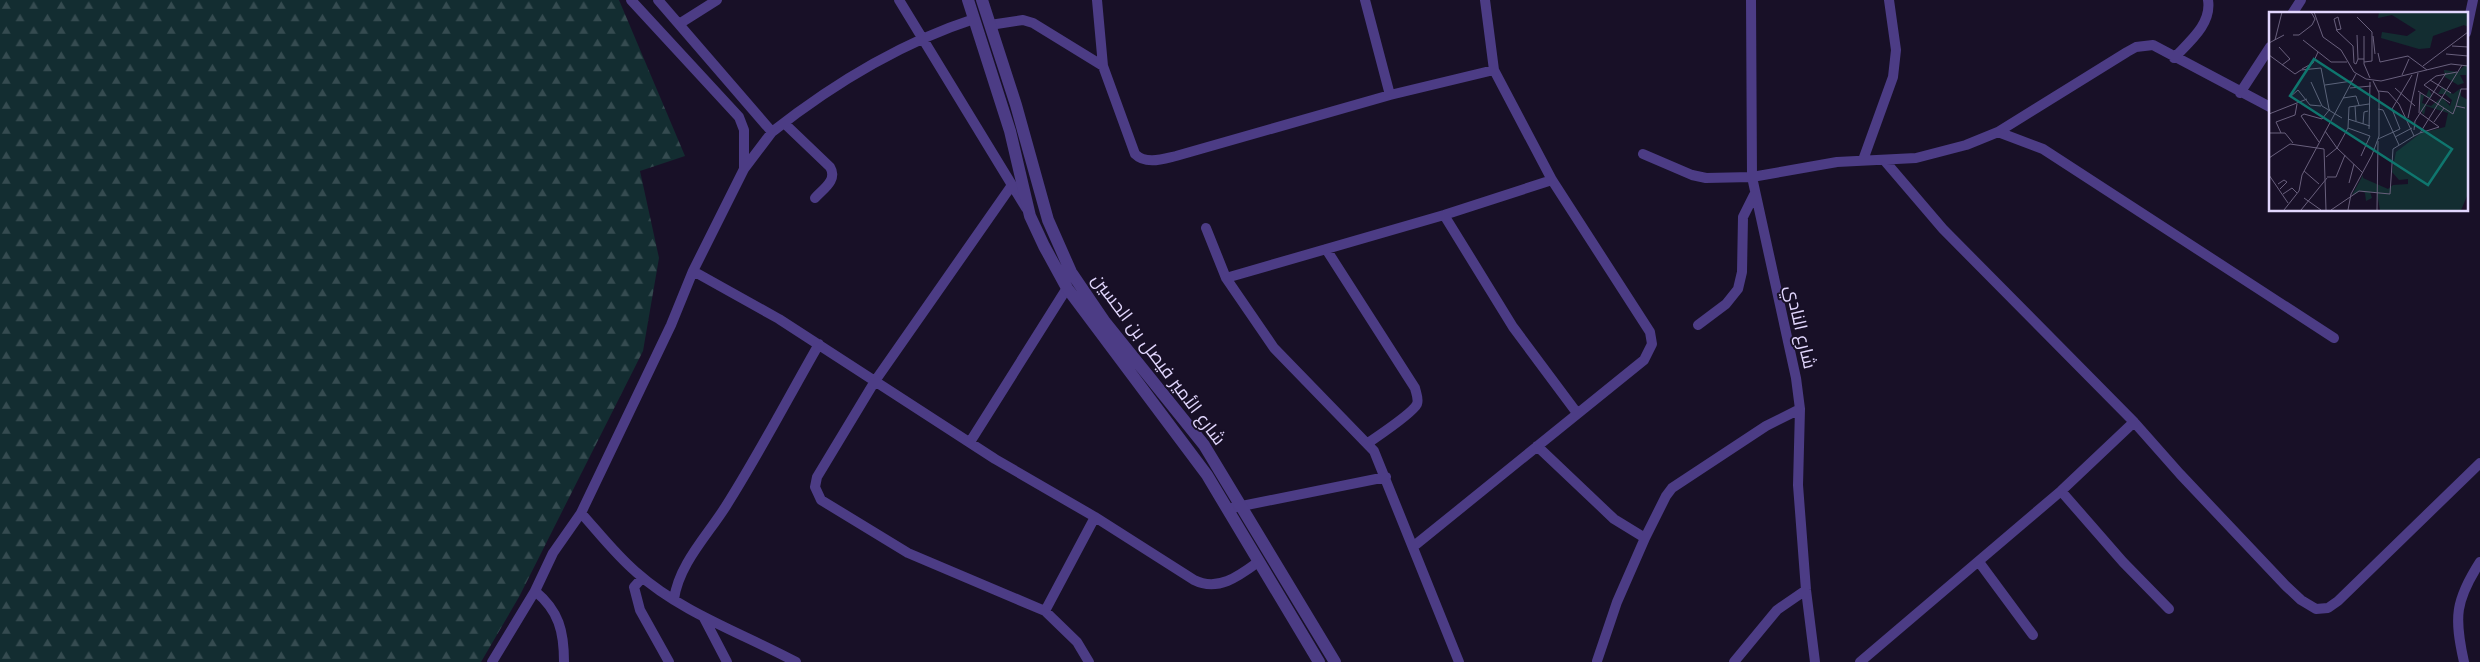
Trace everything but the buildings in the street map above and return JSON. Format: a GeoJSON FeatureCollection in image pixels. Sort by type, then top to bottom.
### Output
{"type":"FeatureCollection","features":[{"type":"Feature","properties":{"kind":"street"},"geometry":{"type":"LineString","coordinates":[[631,0],[739,117],[744,130],[744,169]]}},
{"type":"Feature","properties":{"kind":"street"},"geometry":{"type":"LineString","coordinates":[[658,0],[772,132]]}},
{"type":"Feature","properties":{"kind":"street"},"geometry":{"type":"LineString","coordinates":[[679,24],[717,0]]}},
{"type":"Feature","properties":{"kind":"street"},"geometry":{"type":"LineString","coordinates":[[899,0],[1030,216]]}},
{"type":"Feature","properties":{"kind":"street","name":"شارع الأمير فيصل بن الحسين"},"geometry":{"type":"LineString","coordinates":[[968,0],[974,19],[990,47],[1048,220],[1071,272],[1122,344],[1204,444],[1335,662]]}},
{"type":"Feature","properties":{"kind":"street","name":"شارع الأمير فيصل بن الحسين"},"geometry":{"type":"LineString","coordinates":[[982,0],[990,25],[990,47],[1030,216],[1046,251],[1067,288],[1207,475],[1319,662]]}},
{"type":"Feature","properties":{"kind":"street"},"geometry":{"type":"LineString","coordinates":[[1097,0],[1103,66],[1135,154],[1143,159],[1151,160],[1176,156],[1390,96],[1494,70]]}},
{"type":"Feature","properties":{"kind":"street"},"geometry":{"type":"LineString","coordinates":[[1365,0],[1390,96]]}},
{"type":"Feature","properties":{"kind":"street"},"geometry":{"type":"LineString","coordinates":[[1414,546],[1577,413],[1619,382],[1644,360],[1649,352],[1652,338],[1552,180],[1494,70],[1486,0]]}},
{"type":"Feature","properties":{"kind":"street","name":"شارع النادي"},"geometry":{"type":"LineString","coordinates":[[1751,0],[1752,177],[1754,195],[1796,378],[1800,409],[1798,485],[1806,590],[1815,662]]}},
{"type":"Feature","properties":{"kind":"street"},"geometry":{"type":"LineString","coordinates":[[1863,160],[1893,77],[1896,50],[1889,0]]}},
{"type":"Feature","properties":{"kind":"street"},"geometry":{"type":"LineString","coordinates":[[2174,58],[2203,25],[2209,11],[2208,0]]}},
{"type":"Feature","properties":{"kind":"street"},"geometry":{"type":"LineString","coordinates":[[2293,12],[2300,0]]}},
{"type":"Feature","properties":{"kind":"street"},"geometry":{"type":"LineString","coordinates":[[2468,24],[2473,0]]}},
{"type":"Feature","properties":{"kind":"street"},"geometry":{"type":"LineString","coordinates":[[492,662],[535,591],[553,553],[581,513],[667,333],[694,271],[744,169],[755,151],[772,132],[853,74],[924,39],[974,19]]}},
{"type":"Feature","properties":{"kind":"street"},"geometry":{"type":"LineString","coordinates":[[990,25],[1022,20],[1033,23],[1103,66]]}},
{"type":"Feature","properties":{"kind":"street"},"geometry":{"type":"LineString","coordinates":[[1643,154],[1692,175],[1706,178],[1752,177],[1837,162],[1916,158],[1935,154],[1966,145],[1998,132],[2136,47],[2152,44],[2174,58],[2269,108]]}},
{"type":"Feature","properties":{"kind":"street"},"geometry":{"type":"LineString","coordinates":[[2240,93],[2269,49]]}},
{"type":"Feature","properties":{"kind":"street"},"geometry":{"type":"LineString","coordinates":[[730,107],[741,95]]}},
{"type":"Feature","properties":{"kind":"street"},"geometry":{"type":"LineString","coordinates":[[784,123],[830,167],[833,174],[832,179],[815,198]]}},
{"type":"Feature","properties":{"kind":"street"},"geometry":{"type":"LineString","coordinates":[[1998,132],[2042,149],[2334,338]]}},
{"type":"Feature","properties":{"kind":"street"},"geometry":{"type":"LineString","coordinates":[[1884,160],[1943,229],[2134,422],[2180,474],[2286,586],[2301,600],[2316,608],[2328,608],[2338,601],[2480,463]]}},
{"type":"Feature","properties":{"kind":"street"},"geometry":{"type":"LineString","coordinates":[[1226,278],[1552,180]]}},
{"type":"Feature","properties":{"kind":"street"},"geometry":{"type":"LineString","coordinates":[[1012,185],[875,381],[817,477],[815,488],[816,494],[821,500],[908,553],[1045,611],[1077,642],[1089,662]]}},
{"type":"Feature","properties":{"kind":"street"},"geometry":{"type":"LineString","coordinates":[[1698,325],[1726,304],[1738,289],[1742,266],[1744,217],[1754,195]]}},
{"type":"Feature","properties":{"kind":"street"},"geometry":{"type":"LineString","coordinates":[[1444,214],[1514,327],[1577,413]]}},
{"type":"Feature","properties":{"kind":"street"},"geometry":{"type":"LineString","coordinates":[[1206,228],[1226,278],[1282,357],[1368,443],[1378,458],[1459,662]]}},
{"type":"Feature","properties":{"kind":"street"},"geometry":{"type":"LineString","coordinates":[[1326,249],[1415,388],[1418,397],[1416,405],[1410,412],[1368,443]]}},
{"type":"Feature","properties":{"kind":"street"},"geometry":{"type":"LineString","coordinates":[[694,271],[751,302],[819,344],[970,442],[1095,517],[1194,580],[1206,585],[1234,579],[1258,562]]}},
{"type":"Feature","properties":{"kind":"street"},"geometry":{"type":"LineString","coordinates":[[970,442],[1067,288]]}},
{"type":"Feature","properties":{"kind":"street"},"geometry":{"type":"LineString","coordinates":[[674,599],[676,584],[682,571],[726,506],[819,344]]}},
{"type":"Feature","properties":{"kind":"street"},"geometry":{"type":"LineString","coordinates":[[1597,661],[1617,602],[1645,538],[1672,488],[1766,426],[1800,409]]}},
{"type":"Feature","properties":{"kind":"street"},"geometry":{"type":"LineString","coordinates":[[1860,662],[2061,491],[2134,422]]}},
{"type":"Feature","properties":{"kind":"street"},"geometry":{"type":"LineString","coordinates":[[1536,446],[1614,519],[1645,538]]}},
{"type":"Feature","properties":{"kind":"street"},"geometry":{"type":"LineString","coordinates":[[1227,509],[1386,477]]}},
{"type":"Feature","properties":{"kind":"street"},"geometry":{"type":"LineString","coordinates":[[2061,491],[2123,562],[2168,609]]}},
{"type":"Feature","properties":{"kind":"street"},"geometry":{"type":"LineString","coordinates":[[581,513],[620,558],[642,578],[704,618],[796,662]]}},
{"type":"Feature","properties":{"kind":"street"},"geometry":{"type":"LineString","coordinates":[[1045,611],[1095,517]]}},
{"type":"Feature","properties":{"kind":"street"},"geometry":{"type":"LineString","coordinates":[[1979,562],[2033,635]]}},
{"type":"Feature","properties":{"kind":"street"},"geometry":{"type":"LineString","coordinates":[[2464,662],[2458,624],[2458,604],[2466,583],[2480,562]]}},
{"type":"Feature","properties":{"kind":"street"},"geometry":{"type":"LineString","coordinates":[[642,578],[634,587],[636,600],[669,662]]}},
{"type":"Feature","properties":{"kind":"street"},"geometry":{"type":"LineString","coordinates":[[1734,662],[1777,610],[1806,590]]}},
{"type":"Feature","properties":{"kind":"street"},"geometry":{"type":"LineString","coordinates":[[535,591],[550,605],[558,618],[563,633],[564,662]]}},
{"type":"Feature","properties":{"kind":"street"},"geometry":{"type":"LineString","coordinates":[[704,618],[727,662]]}},
{"type":"Feature","properties":{"kind":"green space"},"geometry":{"type":"Polygon","coordinates":[[[0,0],[619,0],[685,156],[640,171],[659,258],[643,351],[519,597],[481,662],[0,662],[0,0]]]}}]}
